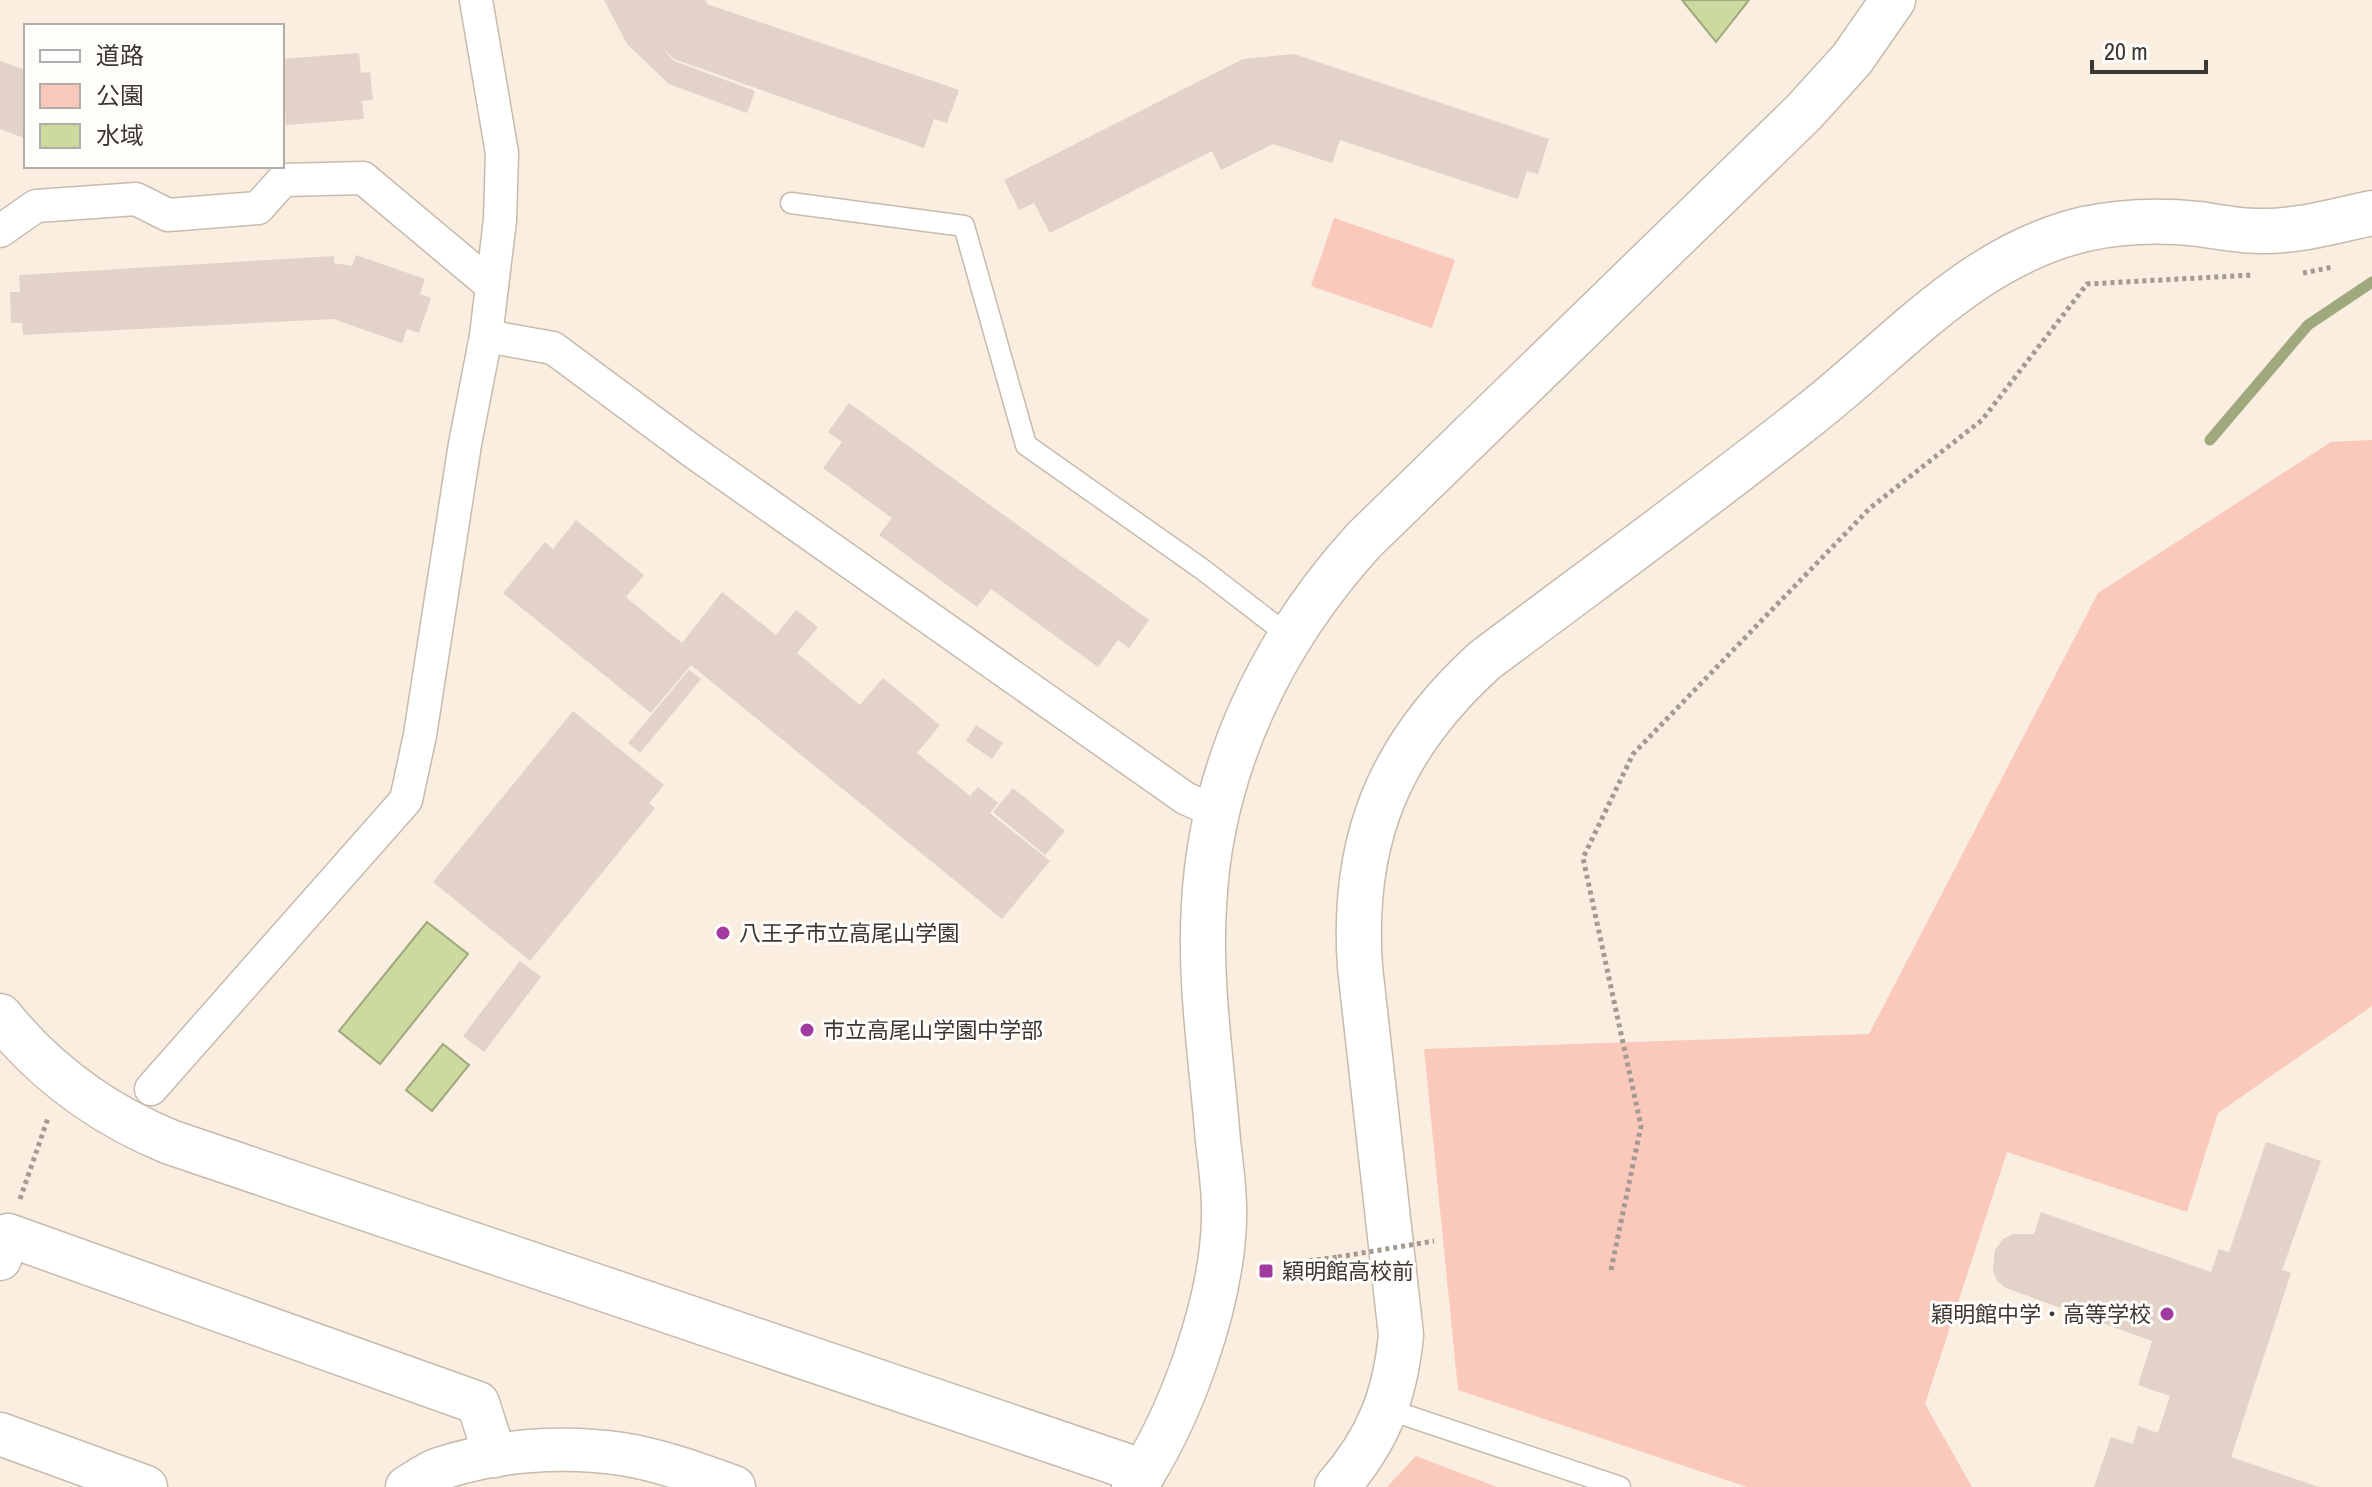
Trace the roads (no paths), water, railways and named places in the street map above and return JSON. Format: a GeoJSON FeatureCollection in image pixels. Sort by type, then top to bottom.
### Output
{"type":"FeatureCollection","features":[{"type":"Feature","properties":{"kind":"street"},"geometry":{"type":"LineString","coordinates":[[151,1089],[406,800],[420,735],[465,444],[486,336],[500,220],[502,153],[476,0]]}},
{"type":"Feature","properties":{"kind":"street"},"geometry":{"type":"LineString","coordinates":[[0,1016],[36,1054],[80,1092],[127,1122],[160,1137],[1139,1480],[1184,1390],[1208,1314],[1221,1257],[1224,1203],[1203,936],[1207,872],[1217,813],[1242,729],[1270,670],[1314,600],[1364,540],[1819,97],[1870,36],[1893,0]]}},
{"type":"Feature","properties":{"kind":"street"},"geometry":{"type":"LineString","coordinates":[[0,231],[36,206],[136,199],[168,215],[258,208],[283,180],[363,178],[492,286]]}},
{"type":"Feature","properties":{"kind":"street"},"geometry":{"type":"LineString","coordinates":[[1337,1487],[1373,1439],[1405,1415],[1398,1363],[1400,1304],[1360,967],[1359,906],[1366,853],[1383,798],[1410,745],[1443,700],[1485,660],[1839,392],[1931,309],[2004,258],[2085,229],[2112,225],[2167,222],[2283,231],[2372,213]]}},
{"type":"Feature","properties":{"kind":"street"},"geometry":{"type":"LineString","coordinates":[[486,336],[553,348],[692,451],[1185,798],[1217,813]]}},
{"type":"Feature","properties":{"kind":"street"},"geometry":{"type":"LineString","coordinates":[[0,1259],[8,1235],[478,1403],[495,1456]]}},
{"type":"Feature","properties":{"kind":"street"},"geometry":{"type":"LineString","coordinates":[[0,1434],[146,1487]]}},
{"type":"Feature","properties":{"kind":"street"},"geometry":{"type":"LineString","coordinates":[[407,1487],[437,1470],[495,1456],[562,1449],[622,1454],[690,1471],[734,1487]]}},
{"type":"Feature","properties":{"kind":"lane"},"geometry":{"type":"LineString","coordinates":[[791,203],[964,226],[1026,445],[1202,569],[1289,636]]}},
{"type":"Feature","properties":{"kind":"lane"},"geometry":{"type":"LineString","coordinates":[[1405,1415],[1620,1487]]}},
{"type":"Feature","properties":{"kind":"water"},"geometry":{"type":"Polygon","coordinates":[[[1682,0],[1749,0],[1716,42],[1682,0]]]}},
{"type":"Feature","properties":{"kind":"water"},"geometry":{"type":"Polygon","coordinates":[[[427,922],[468,954],[380,1064],[339,1031],[427,922]]]}},
{"type":"Feature","properties":{"kind":"water"},"geometry":{"type":"Polygon","coordinates":[[[443,1044],[469,1065],[432,1111],[406,1090],[443,1044]]]}},
{"type":"Feature","properties":{"kind":"waterway"},"geometry":{"type":"LineString","coordinates":[[2210,440],[2308,325],[2372,282]]}},
{"type":"Feature","properties":{"kind":"place","name":"八王子市立高尾山学園"},"geometry":{"type":"Point","coordinates":[723,933]}},
{"type":"Feature","properties":{"kind":"place","name":"市立高尾山学園中学部"},"geometry":{"type":"Point","coordinates":[807,1030]}},
{"type":"Feature","properties":{"kind":"place","name":"穎明館高校前"},"geometry":{"type":"Point","coordinates":[1266,1271]}},
{"type":"Feature","properties":{"kind":"place","name":"穎明館中学・高等学校"},"geometry":{"type":"Point","coordinates":[2167,1314]}}]}
